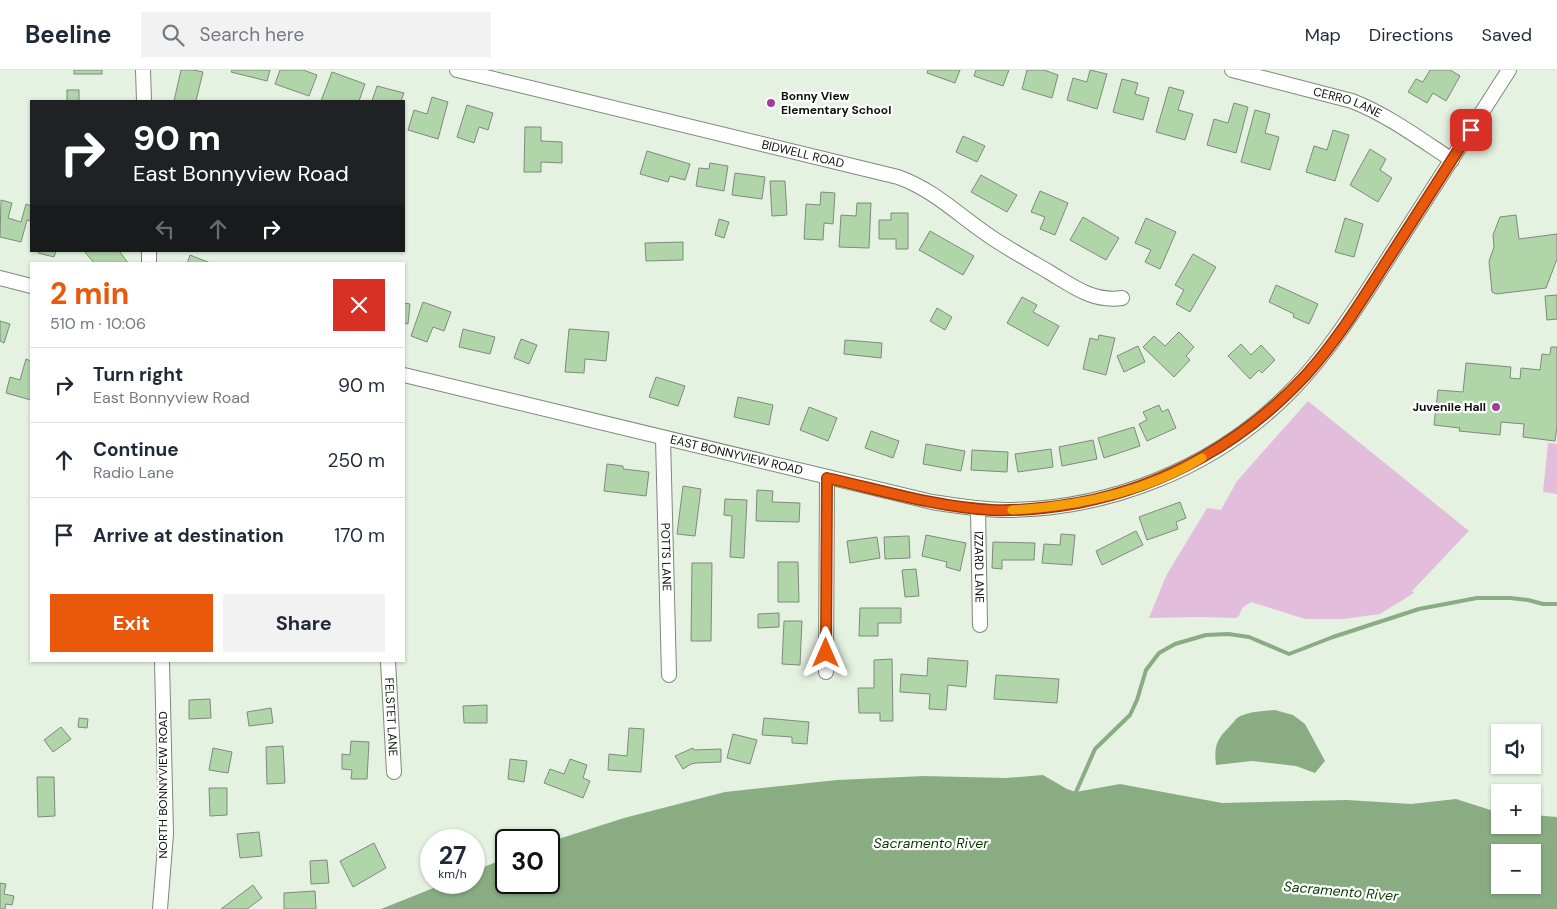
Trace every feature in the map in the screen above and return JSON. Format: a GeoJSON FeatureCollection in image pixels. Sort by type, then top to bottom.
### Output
{"type":"FeatureCollection","features":[{"type":"Feature","properties":{"kind":"street"},"geometry":{"type":"LineString","coordinates":[[143,70],[144,100]]}},
{"type":"Feature","properties":{"kind":"street","name":"BIDWELL ROAD"},"geometry":{"type":"LineString","coordinates":[[457,70],[898,177],[930,192],[996,241],[1095,298],[1122,298]]}},
{"type":"Feature","properties":{"kind":"street","name":"CERRO LANE"},"geometry":{"type":"LineString","coordinates":[[1232,70],[1352,101],[1396,124],[1452,160]]}},
{"type":"Feature","properties":{"kind":"street","name":"EAST BONNYVIEW ROAD"},"geometry":{"type":"LineString","coordinates":[[405,375],[827,478],[924,500],[978,509],[1008,510],[1058,506],[1097,499],[1134,489],[1160,480],[1190,466],[1248,429],[1308,373],[1343,328],[1509,70]]}},
{"type":"Feature","properties":{"kind":"street"},"geometry":{"type":"LineString","coordinates":[[0,278],[30,286]]}},
{"type":"Feature","properties":{"kind":"street","name":"POTTS LANE"},"geometry":{"type":"LineString","coordinates":[[663,438],[668,675]]}},
{"type":"Feature","properties":{"kind":"street"},"geometry":{"type":"LineString","coordinates":[[826,672],[827,478]]}},
{"type":"Feature","properties":{"kind":"street","name":"IZZARD LANE"},"geometry":{"type":"LineString","coordinates":[[978,509],[980,624]]}},
{"type":"Feature","properties":{"kind":"street","name":"NORTH BONNYVIEW ROAD"},"geometry":{"type":"LineString","coordinates":[[160,909],[166,834],[162,662]]}},
{"type":"Feature","properties":{"kind":"street","name":"FELSTET LANE"},"geometry":{"type":"LineString","coordinates":[[388,662],[394,772]]}},
{"type":"Feature","properties":{"kind":"shaded area"},"geometry":{"type":"Polygon","coordinates":[[[1308,401],[1469,531],[1412,591],[1414,593],[1380,614],[1344,619],[1305,619],[1251,602],[1242,608],[1239,616],[1236,618],[1149,618],[1166,576],[1207,508],[1221,510],[1237,481],[1308,401]]]}},
{"type":"Feature","properties":{"kind":"shaded area"},"geometry":{"type":"Polygon","coordinates":[[[1548,443],[1557,444],[1557,494],[1543,492],[1548,443]]]}},
{"type":"Feature","properties":{"kind":"water"},"geometry":{"type":"Polygon","coordinates":[[[1275,710],[1293,715],[1305,724],[1325,761],[1315,773],[1296,766],[1252,761],[1216,765],[1215,753],[1219,740],[1237,718],[1251,713],[1275,710]]]}},
{"type":"Feature","properties":{"kind":"water","name":"Sacramento River"},"geometry":{"type":"Polygon","coordinates":[[[1043,775],[1076,792],[1120,784],[1222,803],[1347,800],[1411,804],[1456,799],[1491,810],[1491,834],[1541,834],[1541,816],[1557,817],[1557,909],[381,909],[420,893],[485,894],[485,867],[495,862],[495,894],[560,894],[560,838],[624,818],[725,792],[837,780],[924,776],[1005,778],[1043,775]]]}},
{"type":"Feature","properties":{"kind":"building"},"geometry":{"type":"Polygon","coordinates":[[[74,70],[102,70],[102,74],[74,74],[74,70]]]}},
{"type":"Feature","properties":{"kind":"building"},"geometry":{"type":"Polygon","coordinates":[[[181,70],[203,72],[196,100],[174,100],[181,70]]]}},
{"type":"Feature","properties":{"kind":"building"},"geometry":{"type":"Polygon","coordinates":[[[232,70],[270,70],[267,81],[231,72],[232,70]]]}},
{"type":"Feature","properties":{"kind":"building"},"geometry":{"type":"Polygon","coordinates":[[[280,70],[303,70],[317,75],[309,96],[275,84],[280,70]]]}},
{"type":"Feature","properties":{"kind":"building"},"geometry":{"type":"Polygon","coordinates":[[[928,70],[960,70],[955,83],[927,73],[928,70]]]}},
{"type":"Feature","properties":{"kind":"building"},"geometry":{"type":"Polygon","coordinates":[[[976,70],[1009,70],[1003,86],[974,76],[976,70]]]}},
{"type":"Feature","properties":{"kind":"building"},"geometry":{"type":"Polygon","coordinates":[[[1027,70],[1044,70],[1058,75],[1052,98],[1022,89],[1027,70]]]}},
{"type":"Feature","properties":{"kind":"building"},"geometry":{"type":"Polygon","coordinates":[[[1090,70],[1107,74],[1097,109],[1067,100],[1073,78],[1087,82],[1090,70]]]}},
{"type":"Feature","properties":{"kind":"building"},"geometry":{"type":"Polygon","coordinates":[[[1430,70],[1450,70],[1460,76],[1446,101],[1433,93],[1427,103],[1408,92],[1416,79],[1423,82],[1430,70]]]}},
{"type":"Feature","properties":{"kind":"building"},"geometry":{"type":"Polygon","coordinates":[[[332,72],[365,84],[359,100],[321,100],[332,72]]]}},
{"type":"Feature","properties":{"kind":"building"},"geometry":{"type":"Polygon","coordinates":[[[1122,79],[1138,83],[1135,94],[1149,98],[1143,120],[1113,112],[1122,79]]]}},
{"type":"Feature","properties":{"kind":"building"},"geometry":{"type":"Polygon","coordinates":[[[377,86],[404,93],[401,100],[372,100],[377,86]]]}},
{"type":"Feature","properties":{"kind":"building"},"geometry":{"type":"Polygon","coordinates":[[[1169,87],[1184,91],[1178,110],[1193,114],[1185,140],[1156,132],[1169,87]]]}},
{"type":"Feature","properties":{"kind":"building"},"geometry":{"type":"Polygon","coordinates":[[[67,90],[79,90],[79,100],[67,100],[67,90]]]}},
{"type":"Feature","properties":{"kind":"building"},"geometry":{"type":"Polygon","coordinates":[[[432,97],[448,102],[438,139],[408,130],[414,110],[427,114],[432,97]]]}},
{"type":"Feature","properties":{"kind":"building"},"geometry":{"type":"Polygon","coordinates":[[[1234,103],[1248,107],[1236,153],[1207,145],[1214,119],[1228,123],[1234,103]]]}},
{"type":"Feature","properties":{"kind":"building"},"geometry":{"type":"Polygon","coordinates":[[[467,105],[493,113],[488,130],[479,127],[474,143],[457,137],[467,105]]]}},
{"type":"Feature","properties":{"kind":"building"},"geometry":{"type":"Polygon","coordinates":[[[1255,110],[1270,114],[1265,133],[1279,137],[1270,170],[1241,162],[1255,110]]]}},
{"type":"Feature","properties":{"kind":"building"},"geometry":{"type":"Polygon","coordinates":[[[525,127],[541,127],[541,141],[562,142],[562,163],[541,162],[541,172],[524,172],[525,127]]]}},
{"type":"Feature","properties":{"kind":"building"},"geometry":{"type":"Polygon","coordinates":[[[1333,130],[1349,135],[1335,181],[1306,172],[1314,146],[1327,150],[1333,130]]]}},
{"type":"Feature","properties":{"kind":"building"},"geometry":{"type":"Polygon","coordinates":[[[963,136],[985,146],[977,162],[956,152],[963,136]]]}},
{"type":"Feature","properties":{"kind":"building"},"geometry":{"type":"Polygon","coordinates":[[[1370,149],[1386,159],[1380,170],[1392,178],[1378,202],[1350,185],[1370,149]]]}},
{"type":"Feature","properties":{"kind":"building"},"geometry":{"type":"Polygon","coordinates":[[[647,151],[690,164],[685,180],[670,176],[668,182],[640,174],[647,151]]]}},
{"type":"Feature","properties":{"kind":"building"},"geometry":{"type":"Polygon","coordinates":[[[710,163],[728,166],[724,191],[696,186],[699,168],[709,169],[710,163]]]}},
{"type":"Feature","properties":{"kind":"building"},"geometry":{"type":"Polygon","coordinates":[[[735,173],[765,177],[762,199],[732,195],[735,173]]]}},
{"type":"Feature","properties":{"kind":"building"},"geometry":{"type":"Polygon","coordinates":[[[981,175],[1017,195],[1007,212],[971,192],[981,175]]]}},
{"type":"Feature","properties":{"kind":"building"},"geometry":{"type":"Polygon","coordinates":[[[770,181],[785,181],[787,215],[772,216],[770,181]]]}},
{"type":"Feature","properties":{"kind":"building"},"geometry":{"type":"Polygon","coordinates":[[[1040,191],[1068,203],[1055,235],[1040,229],[1045,217],[1031,212],[1040,191]]]}},
{"type":"Feature","properties":{"kind":"building"},"geometry":{"type":"Polygon","coordinates":[[[821,192],[835,193],[833,224],[824,223],[823,240],[804,239],[806,204],[820,205],[821,192]]]}},
{"type":"Feature","properties":{"kind":"building"},"geometry":{"type":"Polygon","coordinates":[[[1,200],[12,203],[8,218],[21,222],[26,204],[30,206],[30,221],[27,220],[21,242],[0,237],[1,200]]]}},
{"type":"Feature","properties":{"kind":"building"},"geometry":{"type":"Polygon","coordinates":[[[857,203],[871,203],[869,248],[839,247],[841,215],[856,216],[857,203]]]}},
{"type":"Feature","properties":{"kind":"building"},"geometry":{"type":"Polygon","coordinates":[[[891,213],[908,213],[908,249],[896,249],[896,239],[879,239],[879,220],[891,220],[891,213]]]}},
{"type":"Feature","properties":{"kind":"building"},"geometry":{"type":"Polygon","coordinates":[[[1516,215],[1519,239],[1557,234],[1557,259],[1546,288],[1496,294],[1492,292],[1489,261],[1494,247],[1493,235],[1500,217],[1516,215]]]}},
{"type":"Feature","properties":{"kind":"building"},"geometry":{"type":"Polygon","coordinates":[[[1083,217],[1119,238],[1106,260],[1070,240],[1083,217]]]}},
{"type":"Feature","properties":{"kind":"building"},"geometry":{"type":"Polygon","coordinates":[[[1146,218],[1176,232],[1160,269],[1145,262],[1151,250],[1135,243],[1146,218]]]}},
{"type":"Feature","properties":{"kind":"building"},"geometry":{"type":"Polygon","coordinates":[[[1345,218],[1363,224],[1354,257],[1335,252],[1345,218]]]}},
{"type":"Feature","properties":{"kind":"building"},"geometry":{"type":"Polygon","coordinates":[[[719,219],[729,222],[724,238],[715,235],[719,219]]]}},
{"type":"Feature","properties":{"kind":"building"},"geometry":{"type":"Polygon","coordinates":[[[930,231],[974,256],[963,275],[919,250],[930,231]]]}},
{"type":"Feature","properties":{"kind":"building"},"geometry":{"type":"Polygon","coordinates":[[[683,242],[683,260],[646,261],[645,243],[683,242]]]}},
{"type":"Feature","properties":{"kind":"building"},"geometry":{"type":"Polygon","coordinates":[[[38,252],[56,252],[54,257],[38,252]]]}},
{"type":"Feature","properties":{"kind":"building"},"geometry":{"type":"Polygon","coordinates":[[[85,252],[120,252],[127,262],[93,262],[85,252]]]}},
{"type":"Feature","properties":{"kind":"building"},"geometry":{"type":"Polygon","coordinates":[[[1193,254],[1216,267],[1190,312],[1176,304],[1184,290],[1175,285],[1193,254]]]}},
{"type":"Feature","properties":{"kind":"building"},"geometry":{"type":"Polygon","coordinates":[[[190,255],[208,262],[188,262],[190,255]]]}},
{"type":"Feature","properties":{"kind":"building"},"geometry":{"type":"Polygon","coordinates":[[[1276,285],[1318,304],[1309,324],[1293,317],[1294,314],[1269,302],[1276,285]]]}},
{"type":"Feature","properties":{"kind":"building"},"geometry":{"type":"Polygon","coordinates":[[[1557,295],[1557,319],[1547,320],[1545,296],[1557,295]]]}},
{"type":"Feature","properties":{"kind":"building"},"geometry":{"type":"Polygon","coordinates":[[[1022,297],[1037,305],[1033,312],[1059,326],[1048,346],[1007,323],[1022,297]]]}},
{"type":"Feature","properties":{"kind":"building"},"geometry":{"type":"Polygon","coordinates":[[[423,302],[451,312],[444,331],[433,327],[427,342],[411,336],[423,302]]]}},
{"type":"Feature","properties":{"kind":"building"},"geometry":{"type":"Polygon","coordinates":[[[405,303],[410,304],[408,324],[405,323],[405,303]]]}},
{"type":"Feature","properties":{"kind":"building"},"geometry":{"type":"Polygon","coordinates":[[[937,308],[952,317],[945,330],[930,321],[937,308]]]}},
{"type":"Feature","properties":{"kind":"building"},"geometry":{"type":"Polygon","coordinates":[[[0,321],[10,324],[4,343],[0,341],[0,321]]]}},
{"type":"Feature","properties":{"kind":"building"},"geometry":{"type":"Polygon","coordinates":[[[463,329],[495,337],[490,354],[459,347],[463,329]]]}},
{"type":"Feature","properties":{"kind":"building"},"geometry":{"type":"Polygon","coordinates":[[[569,329],[609,332],[606,361],[585,359],[584,373],[565,372],[569,329]]]}},
{"type":"Feature","properties":{"kind":"building"},"geometry":{"type":"Polygon","coordinates":[[[1179,332],[1194,347],[1186,356],[1190,360],[1174,377],[1143,347],[1154,336],[1165,346],[1179,332]]]}},
{"type":"Feature","properties":{"kind":"building"},"geometry":{"type":"Polygon","coordinates":[[[1099,335],[1115,338],[1106,375],[1083,369],[1090,338],[1098,340],[1099,335]]]}},
{"type":"Feature","properties":{"kind":"building"},"geometry":{"type":"Polygon","coordinates":[[[521,339],[537,345],[529,364],[514,358],[521,339]]]}},
{"type":"Feature","properties":{"kind":"building"},"geometry":{"type":"Polygon","coordinates":[[[845,340],[882,343],[881,358],[844,354],[845,340]]]}},
{"type":"Feature","properties":{"kind":"building"},"geometry":{"type":"Polygon","coordinates":[[[1241,344],[1251,355],[1261,345],[1275,360],[1262,373],[1259,370],[1250,379],[1228,356],[1241,344]]]}},
{"type":"Feature","properties":{"kind":"building"},"geometry":{"type":"Polygon","coordinates":[[[1138,346],[1145,362],[1124,372],[1117,356],[1138,346]]]}},
{"type":"Feature","properties":{"kind":"building","name":"Juvenile Hall"},"geometry":{"type":"Polygon","coordinates":[[[1551,347],[1557,347],[1557,426],[1555,441],[1523,437],[1524,424],[1501,422],[1500,435],[1459,431],[1460,428],[1434,425],[1438,390],[1463,392],[1466,363],[1511,367],[1510,378],[1520,379],[1521,368],[1540,370],[1542,354],[1549,355],[1551,347]]]}},
{"type":"Feature","properties":{"kind":"building"},"geometry":{"type":"Polygon","coordinates":[[[26,359],[30,361],[30,400],[6,393],[10,377],[20,380],[26,359]]]}},
{"type":"Feature","properties":{"kind":"building"},"geometry":{"type":"Polygon","coordinates":[[[656,377],[685,386],[678,406],[649,397],[656,377]]]}},
{"type":"Feature","properties":{"kind":"building"},"geometry":{"type":"Polygon","coordinates":[[[738,397],[773,405],[769,425],[734,417],[738,397]]]}},
{"type":"Feature","properties":{"kind":"building"},"geometry":{"type":"Polygon","coordinates":[[[1159,405],[1162,412],[1168,409],[1176,428],[1147,441],[1139,424],[1147,420],[1143,412],[1159,405]]]}},
{"type":"Feature","properties":{"kind":"building"},"geometry":{"type":"Polygon","coordinates":[[[809,407],[837,418],[828,441],[800,430],[809,407]]]}},
{"type":"Feature","properties":{"kind":"building"},"geometry":{"type":"Polygon","coordinates":[[[1134,427],[1140,446],[1104,458],[1098,438],[1134,427]]]}},
{"type":"Feature","properties":{"kind":"building"},"geometry":{"type":"Polygon","coordinates":[[[871,431],[899,441],[893,458],[865,448],[871,431]]]}},
{"type":"Feature","properties":{"kind":"building"},"geometry":{"type":"Polygon","coordinates":[[[1093,440],[1097,459],[1062,466],[1059,447],[1093,440]]]}},
{"type":"Feature","properties":{"kind":"building"},"geometry":{"type":"Polygon","coordinates":[[[926,444],[965,451],[961,471],[923,464],[926,444]]]}},
{"type":"Feature","properties":{"kind":"building"},"geometry":{"type":"Polygon","coordinates":[[[1051,449],[1053,467],[1018,472],[1015,454],[1051,449]]]}},
{"type":"Feature","properties":{"kind":"building"},"geometry":{"type":"Polygon","coordinates":[[[972,450],[1008,452],[1007,472],[971,470],[972,450]]]}},
{"type":"Feature","properties":{"kind":"building"},"geometry":{"type":"Polygon","coordinates":[[[607,464],[623,466],[623,469],[649,472],[646,496],[604,491],[607,464]]]}},
{"type":"Feature","properties":{"kind":"building"},"geometry":{"type":"Polygon","coordinates":[[[683,486],[701,489],[695,536],[677,534],[683,486]]]}},
{"type":"Feature","properties":{"kind":"building"},"geometry":{"type":"Polygon","coordinates":[[[757,490],[773,491],[772,502],[800,503],[799,522],[756,521],[757,490]]]}},
{"type":"Feature","properties":{"kind":"building"},"geometry":{"type":"Polygon","coordinates":[[[725,499],[747,500],[744,558],[730,557],[732,516],[724,515],[725,499]]]}},
{"type":"Feature","properties":{"kind":"building"},"geometry":{"type":"Polygon","coordinates":[[[1180,502],[1186,518],[1176,522],[1178,529],[1147,540],[1139,517],[1180,502]]]}},
{"type":"Feature","properties":{"kind":"building"},"geometry":{"type":"Polygon","coordinates":[[[1136,531],[1143,545],[1102,565],[1096,551],[1136,531]]]}},
{"type":"Feature","properties":{"kind":"building"},"geometry":{"type":"Polygon","coordinates":[[[1061,534],[1075,535],[1072,565],[1042,563],[1044,544],[1060,545],[1061,534]]]}},
{"type":"Feature","properties":{"kind":"building"},"geometry":{"type":"Polygon","coordinates":[[[926,535],[966,543],[960,571],[946,567],[947,562],[922,556],[926,535]]]}},
{"type":"Feature","properties":{"kind":"building"},"geometry":{"type":"Polygon","coordinates":[[[909,536],[910,558],[885,559],[884,537],[909,536]]]}},
{"type":"Feature","properties":{"kind":"building"},"geometry":{"type":"Polygon","coordinates":[[[877,537],[880,558],[850,563],[847,541],[877,537]]]}},
{"type":"Feature","properties":{"kind":"building"},"geometry":{"type":"Polygon","coordinates":[[[993,542],[1035,543],[1034,560],[1002,560],[1002,569],[992,568],[993,542]]]}},
{"type":"Feature","properties":{"kind":"building"},"geometry":{"type":"Polygon","coordinates":[[[778,562],[798,562],[799,602],[778,602],[778,562]]]}},
{"type":"Feature","properties":{"kind":"building"},"geometry":{"type":"Polygon","coordinates":[[[692,563],[712,563],[711,641],[691,641],[692,563]]]}},
{"type":"Feature","properties":{"kind":"building"},"geometry":{"type":"Polygon","coordinates":[[[916,569],[919,596],[905,597],[902,570],[916,569]]]}},
{"type":"Feature","properties":{"kind":"building"},"geometry":{"type":"Polygon","coordinates":[[[860,608],[901,608],[901,623],[878,623],[878,636],[859,636],[860,608]]]}},
{"type":"Feature","properties":{"kind":"building"},"geometry":{"type":"Polygon","coordinates":[[[779,613],[779,627],[758,628],[758,614],[779,613]]]}},
{"type":"Feature","properties":{"kind":"building"},"geometry":{"type":"Polygon","coordinates":[[[784,621],[802,621],[800,665],[782,664],[784,621]]]}},
{"type":"Feature","properties":{"kind":"building"},"geometry":{"type":"Polygon","coordinates":[[[928,658],[968,661],[966,687],[948,685],[946,710],[929,709],[930,694],[900,692],[901,674],[927,676],[928,658]]]}},
{"type":"Feature","properties":{"kind":"building"},"geometry":{"type":"Polygon","coordinates":[[[892,659],[893,721],[880,721],[880,713],[859,713],[858,688],[874,688],[874,660],[892,659]]]}},
{"type":"Feature","properties":{"kind":"building"},"geometry":{"type":"Polygon","coordinates":[[[996,675],[1059,679],[1057,703],[994,699],[996,675]]]}},
{"type":"Feature","properties":{"kind":"building"},"geometry":{"type":"Polygon","coordinates":[[[210,699],[211,718],[189,719],[189,700],[210,699]]]}},
{"type":"Feature","properties":{"kind":"building"},"geometry":{"type":"Polygon","coordinates":[[[487,705],[487,723],[464,723],[463,706],[487,705]]]}},
{"type":"Feature","properties":{"kind":"building"},"geometry":{"type":"Polygon","coordinates":[[[271,708],[273,723],[249,726],[247,712],[271,708]]]}},
{"type":"Feature","properties":{"kind":"building"},"geometry":{"type":"Polygon","coordinates":[[[79,718],[88,719],[87,728],[78,727],[79,718]]]}},
{"type":"Feature","properties":{"kind":"building"},"geometry":{"type":"Polygon","coordinates":[[[764,718],[809,722],[807,744],[792,743],[792,737],[762,735],[764,718]]]}},
{"type":"Feature","properties":{"kind":"building"},"geometry":{"type":"Polygon","coordinates":[[[61,727],[71,739],[53,752],[44,740],[61,727]]]}},
{"type":"Feature","properties":{"kind":"building"},"geometry":{"type":"Polygon","coordinates":[[[629,728],[644,729],[641,772],[608,770],[609,754],[627,756],[629,728]]]}},
{"type":"Feature","properties":{"kind":"building"},"geometry":{"type":"Polygon","coordinates":[[[733,734],[757,740],[750,764],[727,758],[733,734]]]}},
{"type":"Feature","properties":{"kind":"building"},"geometry":{"type":"Polygon","coordinates":[[[351,741],[369,742],[367,779],[351,779],[352,770],[342,769],[342,754],[350,755],[351,741]]]}},
{"type":"Feature","properties":{"kind":"building"},"geometry":{"type":"Polygon","coordinates":[[[283,746],[285,783],[267,784],[266,747],[283,746]]]}},
{"type":"Feature","properties":{"kind":"building"},"geometry":{"type":"Polygon","coordinates":[[[213,748],[232,752],[228,773],[209,770],[213,748]]]}},
{"type":"Feature","properties":{"kind":"building"},"geometry":{"type":"Polygon","coordinates":[[[693,748],[694,750],[721,749],[721,762],[696,763],[683,769],[675,756],[693,748]]]}},
{"type":"Feature","properties":{"kind":"building"},"geometry":{"type":"Polygon","coordinates":[[[510,759],[527,761],[524,782],[508,779],[510,759]]]}},
{"type":"Feature","properties":{"kind":"building"},"geometry":{"type":"Polygon","coordinates":[[[570,759],[587,765],[583,778],[590,781],[583,798],[544,783],[550,769],[564,774],[570,759]]]}},
{"type":"Feature","properties":{"kind":"building"},"geometry":{"type":"Polygon","coordinates":[[[37,777],[54,777],[55,816],[38,817],[37,777]]]}},
{"type":"Feature","properties":{"kind":"building"},"geometry":{"type":"Polygon","coordinates":[[[209,788],[227,788],[227,815],[210,816],[209,788]]]}},
{"type":"Feature","properties":{"kind":"building"},"geometry":{"type":"Polygon","coordinates":[[[259,832],[262,856],[240,858],[237,834],[259,832]]]}},
{"type":"Feature","properties":{"kind":"building"},"geometry":{"type":"Polygon","coordinates":[[[374,843],[386,868],[353,887],[340,861],[374,843]]]}},
{"type":"Feature","properties":{"kind":"building"},"geometry":{"type":"Polygon","coordinates":[[[327,860],[329,883],[311,884],[310,861],[327,860]]]}},
{"type":"Feature","properties":{"kind":"building"},"geometry":{"type":"Polygon","coordinates":[[[0,883],[6,884],[4,894],[14,896],[12,905],[6,904],[5,909],[0,909],[0,883]]]}},
{"type":"Feature","properties":{"kind":"building"},"geometry":{"type":"Polygon","coordinates":[[[253,885],[262,898],[247,909],[221,909],[253,885]]]}},
{"type":"Feature","properties":{"kind":"building"},"geometry":{"type":"Polygon","coordinates":[[[315,891],[316,909],[284,909],[284,893],[315,891]]]}},
{"type":"Feature","properties":{"kind":"waterway"},"geometry":{"type":"LineString","coordinates":[[1076,792],[1095,749],[1130,715],[1137,700],[1146,670],[1159,653],[1175,644],[1206,635],[1228,634],[1249,637],[1289,654],[1333,637],[1419,609],[1477,598],[1510,598],[1543,604],[1557,604]]}},
{"type":"Feature","properties":{"kind":"slow traffic"},"geometry":{"type":"LineString","coordinates":[[1012,510],[1058,506],[1116,494],[1160,480],[1190,466],[1202,458]]}},
{"type":"Feature","properties":{"kind":"place","name":"Bonny View Elementary School"},"geometry":{"type":"Point","coordinates":[771,103]}},
{"type":"Feature","properties":{"kind":"place","name":"Juvenile Hall"},"geometry":{"type":"Point","coordinates":[1496,407]}},
{"type":"Feature","properties":{"kind":"route"},"geometry":{"type":"LineString","coordinates":[[826,653],[827,478],[932,502],[978,509],[1008,510],[1058,506],[1097,499],[1160,480],[1190,466],[1248,429],[1274,407],[1308,373],[1343,328],[1471,130]]}}]}
